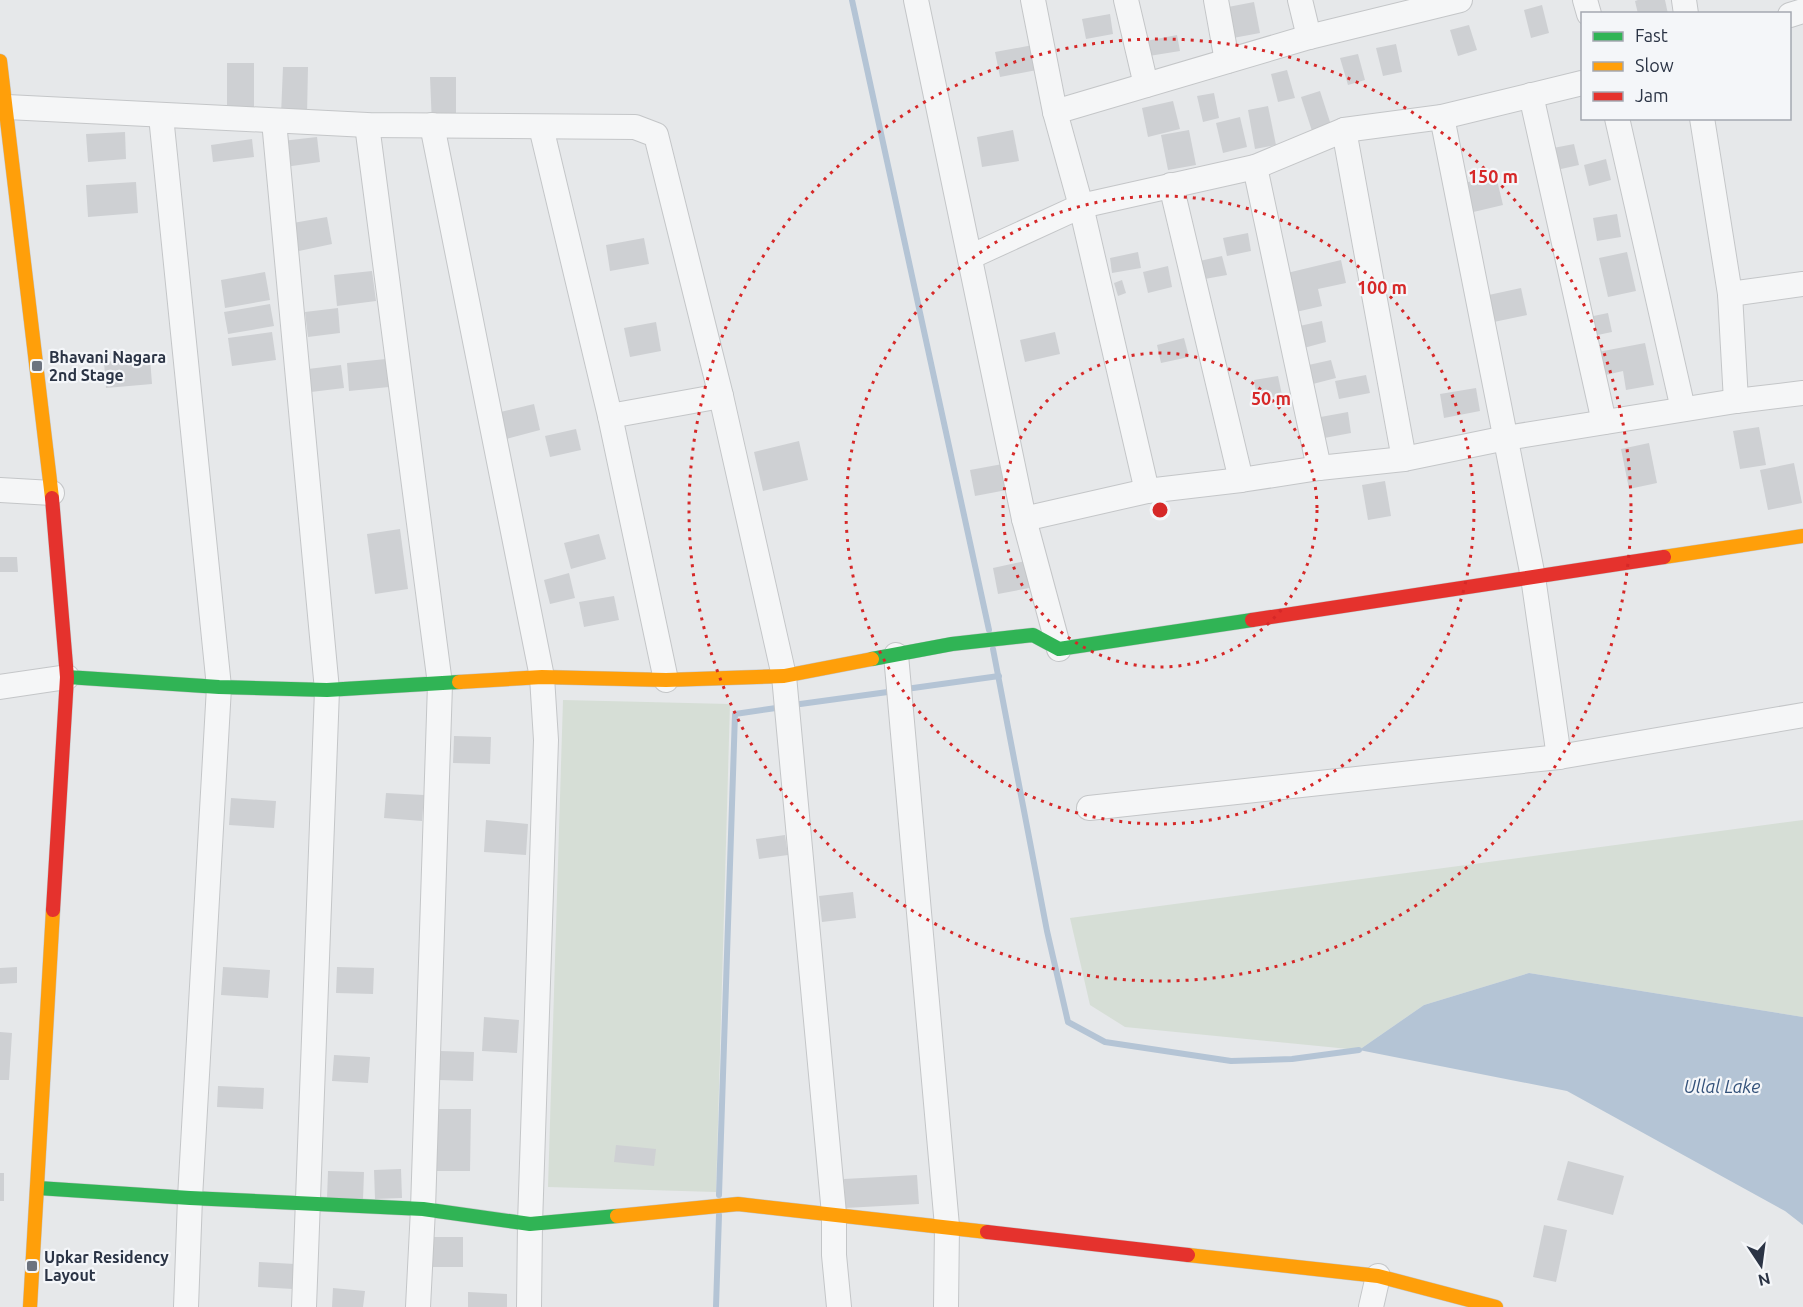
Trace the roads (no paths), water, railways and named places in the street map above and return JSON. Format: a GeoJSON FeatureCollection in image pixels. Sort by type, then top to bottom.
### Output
{"type":"FeatureCollection","features":[{"type":"Feature","properties":{"kind":"street"},"geometry":{"type":"LineString","coordinates":[[916,0],[1024,519],[1059,649]]}},
{"type":"Feature","properties":{"kind":"street"},"geometry":{"type":"LineString","coordinates":[[1033,0],[1055,112],[1081,206],[1147,490]]}},
{"type":"Feature","properties":{"kind":"street"},"geometry":{"type":"LineString","coordinates":[[1126,0],[1146,85]]}},
{"type":"Feature","properties":{"kind":"street"},"geometry":{"type":"LineString","coordinates":[[1216,0],[1227,61]]}},
{"type":"Feature","properties":{"kind":"street"},"geometry":{"type":"LineString","coordinates":[[1300,0],[1308,37]]}},
{"type":"Feature","properties":{"kind":"street"},"geometry":{"type":"LineString","coordinates":[[1055,112],[1408,7],[1461,0]]}},
{"type":"Feature","properties":{"kind":"street"},"geometry":{"type":"LineString","coordinates":[[0,61],[52,493],[67,677],[30,1307]]}},
{"type":"Feature","properties":{"kind":"street"},"geometry":{"type":"LineString","coordinates":[[970,257],[1081,206],[1255,167],[1344,130],[1442,117],[1581,83]]}},
{"type":"Feature","properties":{"kind":"street"},"geometry":{"type":"LineString","coordinates":[[1531,95],[1604,422]]}},
{"type":"Feature","properties":{"kind":"street"},"geometry":{"type":"LineString","coordinates":[[7,107],[367,125],[635,127],[656,135],[721,396],[784,676],[834,1214],[834,1255],[839,1307]]}},
{"type":"Feature","properties":{"kind":"street"},"geometry":{"type":"LineString","coordinates":[[161,116],[219,687],[186,1307]]}},
{"type":"Feature","properties":{"kind":"street"},"geometry":{"type":"LineString","coordinates":[[1442,117],[1533,577],[1559,757]]}},
{"type":"Feature","properties":{"kind":"street"},"geometry":{"type":"LineString","coordinates":[[1617,120],[1683,409]]}},
{"type":"Feature","properties":{"kind":"street"},"geometry":{"type":"LineString","coordinates":[[1702,120],[1730,294],[1736,400]]}},
{"type":"Feature","properties":{"kind":"street"},"geometry":{"type":"LineString","coordinates":[[274,121],[327,690],[304,1307]]}},
{"type":"Feature","properties":{"kind":"street"},"geometry":{"type":"LineString","coordinates":[[367,125],[440,684],[418,1307]]}},
{"type":"Feature","properties":{"kind":"street"},"geometry":{"type":"LineString","coordinates":[[432,125],[542,677],[546,740],[529,1307]]}},
{"type":"Feature","properties":{"kind":"street"},"geometry":{"type":"LineString","coordinates":[[541,127],[610,416],[666,680]]}},
{"type":"Feature","properties":{"kind":"street"},"geometry":{"type":"LineString","coordinates":[[1344,130],[1404,459]]}},
{"type":"Feature","properties":{"kind":"street"},"geometry":{"type":"LineString","coordinates":[[1255,167],[1319,468]]}},
{"type":"Feature","properties":{"kind":"street"},"geometry":{"type":"LineString","coordinates":[[1171,185],[1241,480]]}},
{"type":"Feature","properties":{"kind":"street"},"geometry":{"type":"LineString","coordinates":[[1730,294],[1803,285]]}},
{"type":"Feature","properties":{"kind":"street"},"geometry":{"type":"LineString","coordinates":[[1024,519],[1147,490],[1404,459],[1506,438],[1736,400],[1803,393]]}},
{"type":"Feature","properties":{"kind":"street"},"geometry":{"type":"LineString","coordinates":[[610,416],[721,396]]}},
{"type":"Feature","properties":{"kind":"street"},"geometry":{"type":"LineString","coordinates":[[0,490],[52,493]]}},
{"type":"Feature","properties":{"kind":"street"},"geometry":{"type":"LineString","coordinates":[[0,687],[67,677],[219,687],[327,690],[542,677],[666,680],[784,676],[952,644],[1033,635],[1059,649],[1803,536]]}},
{"type":"Feature","properties":{"kind":"street"},"geometry":{"type":"LineString","coordinates":[[896,655],[947,1226],[946,1307]]}},
{"type":"Feature","properties":{"kind":"street"},"geometry":{"type":"LineString","coordinates":[[1089,808],[1559,757],[1803,715]]}},
{"type":"Feature","properties":{"kind":"street"},"geometry":{"type":"LineString","coordinates":[[38,1188],[423,1209],[530,1224],[738,1204],[1378,1276],[1473,1304],[1496,1307]]}},
{"type":"Feature","properties":{"kind":"street"},"geometry":{"type":"LineString","coordinates":[[1371,1307],[1378,1276]]}},
{"type":"Feature","properties":{"kind":"water","name":"Ullal Lake"},"geometry":{"type":"Polygon","coordinates":[[[1529,973],[1803,1017],[1803,1225],[1785,1211],[1567,1091],[1359,1050],[1424,1005],[1529,973]]]}},
{"type":"Feature","properties":{"kind":"waterway"},"geometry":{"type":"LineString","coordinates":[[852,0],[989,630]]}},
{"type":"Feature","properties":{"kind":"waterway"},"geometry":{"type":"LineString","coordinates":[[993,649],[1047,931],[1068,1022],[1105,1042],[1231,1061],[1292,1059],[1359,1050]]}},
{"type":"Feature","properties":{"kind":"waterway"},"geometry":{"type":"LineString","coordinates":[[906,689],[999,676]]}},
{"type":"Feature","properties":{"kind":"waterway"},"geometry":{"type":"LineString","coordinates":[[793,705],[895,691]]}},
{"type":"Feature","properties":{"kind":"waterway"},"geometry":{"type":"LineString","coordinates":[[719,1195],[735,714],[783,707]]}},
{"type":"Feature","properties":{"kind":"waterway"},"geometry":{"type":"LineString","coordinates":[[716,1307],[719,1215]]}},
{"type":"Feature","properties":{"kind":"place","name":"Bhavani Nagara 2nd Stage"},"geometry":{"type":"Point","coordinates":[37,366]}},
{"type":"Feature","properties":{"kind":"place","name":"Upkar Residency Layout"},"geometry":{"type":"Point","coordinates":[32,1266]}}]}
